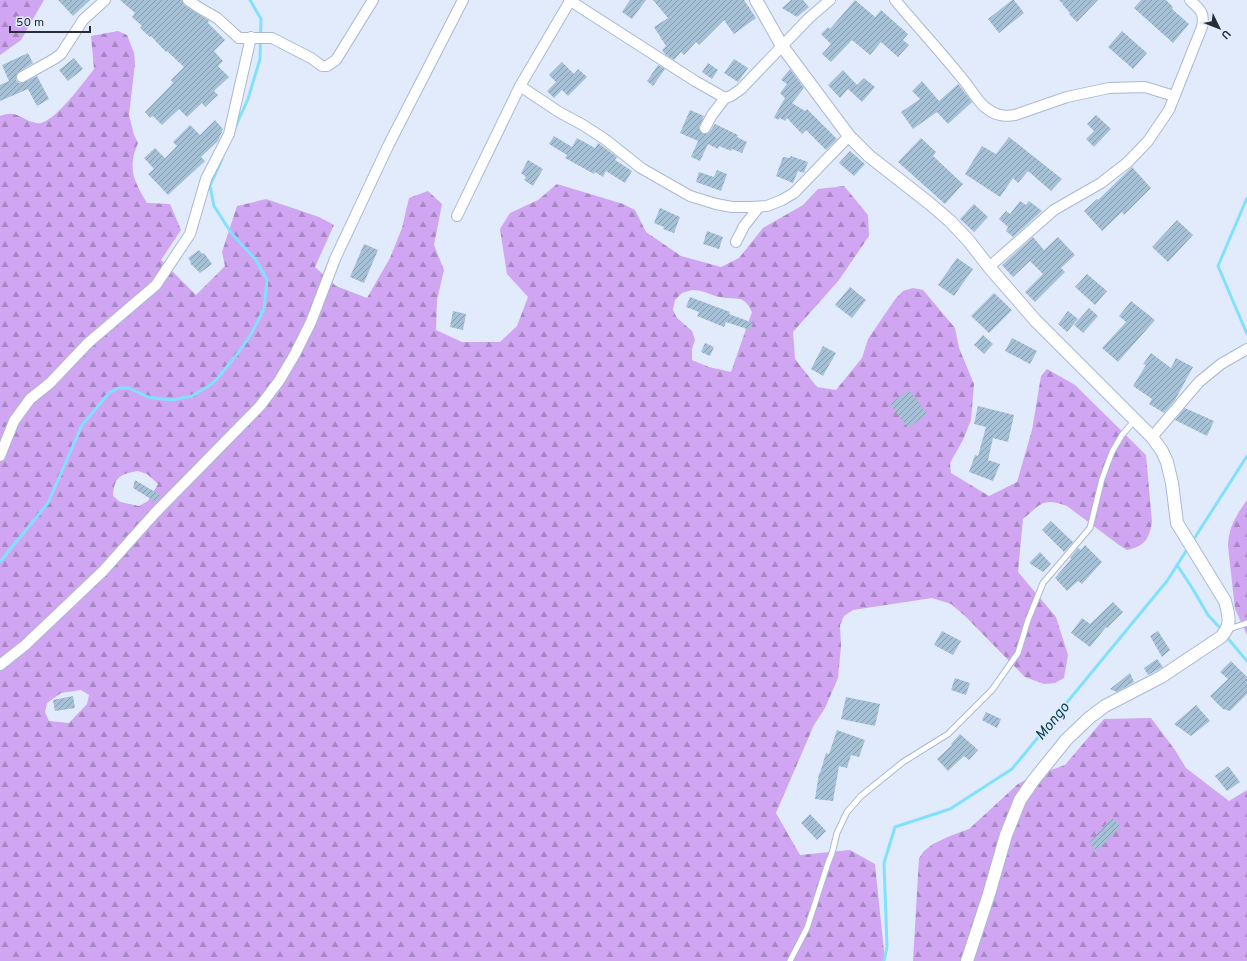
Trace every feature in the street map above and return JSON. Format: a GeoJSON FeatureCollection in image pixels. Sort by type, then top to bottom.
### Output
{"type":"FeatureCollection","features":[{"type":"Feature","properties":{"kind":"street"},"geometry":{"type":"LineString","coordinates":[[22,77],[54,60],[61,54],[83,20],[105,0]]}},
{"type":"Feature","properties":{"kind":"street"},"geometry":{"type":"LineString","coordinates":[[188,0],[217,18],[239,38],[272,38],[311,58],[322,66],[327,66],[336,60],[373,0]]}},
{"type":"Feature","properties":{"kind":"street"},"geometry":{"type":"LineString","coordinates":[[0,665],[24,646],[104,570],[155,512],[260,406],[279,381],[311,322],[335,259],[389,144],[463,0]]}},
{"type":"Feature","properties":{"kind":"street"},"geometry":{"type":"LineString","coordinates":[[457,216],[520,86],[569,0],[695,81],[722,102]]}},
{"type":"Feature","properties":{"kind":"street"},"geometry":{"type":"LineString","coordinates":[[756,0],[782,46],[849,136],[869,156],[929,202],[950,221],[968,240],[989,267],[1035,320],[1152,437],[1162,451],[1167,462],[1172,483],[1177,523],[1225,601],[1229,614],[1225,633],[1161,677],[1106,706],[1089,718],[1066,740],[1033,780],[1020,800],[1006,835],[989,894],[967,961]]}},
{"type":"Feature","properties":{"kind":"street"},"geometry":{"type":"LineString","coordinates":[[705,128],[712,115],[722,102],[741,89],[809,18],[830,0]]}},
{"type":"Feature","properties":{"kind":"street"},"geometry":{"type":"LineString","coordinates":[[896,0],[983,105],[998,115],[1006,117],[1067,97],[1109,88],[1128,86],[1145,87],[1172,102]]}},
{"type":"Feature","properties":{"kind":"street"},"geometry":{"type":"LineString","coordinates":[[989,267],[1054,210],[1101,182],[1128,162],[1148,141],[1172,102],[1202,27],[1204,17],[1201,11],[1190,0]]}},
{"type":"Feature","properties":{"kind":"street"},"geometry":{"type":"LineString","coordinates":[[0,456],[14,421],[30,399],[50,383],[88,343],[156,285],[190,234],[206,179],[229,134],[253,37]]}},
{"type":"Feature","properties":{"kind":"street"},"geometry":{"type":"LineString","coordinates":[[520,86],[559,112],[606,140],[641,168],[690,196],[732,207],[767,206],[794,193],[849,136]]}},
{"type":"Feature","properties":{"kind":"street"},"geometry":{"type":"LineString","coordinates":[[736,242],[744,226],[759,207]]}},
{"type":"Feature","properties":{"kind":"street"},"geometry":{"type":"LineString","coordinates":[[1152,437],[1199,382],[1221,364],[1246,350]]}},
{"type":"Feature","properties":{"kind":"lane"},"geometry":{"type":"LineString","coordinates":[[790,961],[807,928],[838,833],[847,812],[861,796],[903,762],[948,734],[992,690],[1018,653],[1028,620],[1043,583],[1090,528],[1102,479],[1112,452],[1122,435],[1135,420]]}},
{"type":"Feature","properties":{"kind":"lane"},"geometry":{"type":"LineString","coordinates":[[1225,633],[1247,623]]}},
{"type":"Feature","properties":{"kind":"green space"},"geometry":{"type":"Polygon","coordinates":[[[0,0],[44,0],[21,40],[0,55],[0,0]]]}},
{"type":"Feature","properties":{"kind":"green space"},"geometry":{"type":"Polygon","coordinates":[[[118,31],[127,35],[134,53],[135,63],[129,115],[134,135],[138,143],[133,160],[134,174],[147,203],[170,204],[181,230],[161,260],[196,295],[225,266],[222,252],[237,206],[266,199],[319,217],[334,225],[315,267],[336,286],[367,298],[390,258],[402,228],[409,198],[428,191],[442,204],[434,245],[444,270],[437,300],[436,330],[462,342],[500,342],[517,326],[528,297],[507,274],[500,229],[510,213],[538,200],[557,184],[623,204],[635,210],[646,232],[681,256],[721,267],[739,258],[763,228],[803,205],[818,189],[844,186],[868,215],[869,236],[839,280],[793,332],[795,359],[817,387],[836,390],[862,358],[868,339],[896,298],[903,291],[913,288],[923,290],[955,328],[959,348],[974,384],[971,420],[963,440],[950,463],[951,473],[989,496],[1017,482],[1032,430],[1041,376],[1047,369],[1075,385],[1146,455],[1152,522],[1148,537],[1142,544],[1127,550],[1067,506],[1059,503],[1047,502],[1034,509],[1023,519],[1018,572],[1056,617],[1068,655],[1064,678],[1055,683],[1044,684],[1025,677],[965,616],[951,604],[932,598],[853,610],[844,616],[840,625],[841,646],[838,678],[825,708],[814,725],[776,813],[800,855],[850,850],[875,864],[885,961],[0,961],[0,116],[5,114],[13,114],[32,122],[41,123],[62,108],[94,69],[91,36],[118,31]],[[692,290],[682,293],[675,300],[673,310],[677,318],[692,331],[695,340],[692,349],[692,360],[709,367],[731,372],[752,312],[746,302],[742,300],[720,297],[692,290]],[[138,471],[122,475],[115,484],[113,496],[120,502],[139,506],[148,501],[158,484],[147,474],[138,471]],[[81,690],[61,693],[47,703],[45,712],[49,721],[69,723],[87,704],[89,695],[81,690]]]}},
{"type":"Feature","properties":{"kind":"green space"},"geometry":{"type":"Polygon","coordinates":[[[1247,500],[1247,635],[1235,609],[1228,539],[1231,527],[1247,500]]]}},
{"type":"Feature","properties":{"kind":"green space"},"geometry":{"type":"Polygon","coordinates":[[[1151,718],[1175,750],[1186,768],[1229,801],[1247,790],[1247,961],[913,961],[919,858],[924,851],[933,844],[969,829],[1018,784],[1027,779],[1065,765],[1104,719],[1151,718]]]}},
{"type":"Feature","properties":{"kind":"building"},"geometry":{"type":"Polygon","coordinates":[[[58,0],[90,0],[73,16],[58,0]]]}},
{"type":"Feature","properties":{"kind":"building"},"geometry":{"type":"Polygon","coordinates":[[[120,0],[182,0],[184,5],[208,20],[208,23],[225,40],[214,51],[223,61],[218,66],[229,77],[214,91],[218,95],[205,107],[202,103],[187,117],[179,109],[162,125],[153,116],[150,118],[145,112],[173,83],[171,80],[184,67],[167,51],[166,52],[151,36],[150,37],[140,28],[142,26],[132,17],[135,13],[120,0]]]}},
{"type":"Feature","properties":{"kind":"building"},"geometry":{"type":"Polygon","coordinates":[[[630,0],[646,0],[632,19],[622,12],[630,0]]]}},
{"type":"Feature","properties":{"kind":"building"},"geometry":{"type":"Polygon","coordinates":[[[653,0],[744,0],[756,18],[734,34],[724,20],[699,45],[696,42],[684,55],[681,52],[674,60],[666,55],[662,50],[666,46],[654,27],[668,18],[653,0]]]}},
{"type":"Feature","properties":{"kind":"building"},"geometry":{"type":"Polygon","coordinates":[[[791,0],[803,0],[809,7],[797,17],[782,8],[791,0]]]}},
{"type":"Feature","properties":{"kind":"building"},"geometry":{"type":"Polygon","coordinates":[[[855,0],[875,17],[881,10],[908,34],[903,40],[909,45],[898,57],[881,42],[870,55],[852,40],[831,62],[822,54],[831,44],[821,34],[828,27],[830,29],[855,0]]]}},
{"type":"Feature","properties":{"kind":"building"},"geometry":{"type":"Polygon","coordinates":[[[1014,0],[1024,13],[999,33],[988,19],[1014,0]]]}},
{"type":"Feature","properties":{"kind":"building"},"geometry":{"type":"Polygon","coordinates":[[[1059,0],[1098,0],[1077,22],[1059,0]]]}},
{"type":"Feature","properties":{"kind":"building"},"geometry":{"type":"Polygon","coordinates":[[[1141,0],[1166,0],[1173,7],[1172,9],[1189,24],[1173,43],[1134,8],[1141,0]]]}},
{"type":"Feature","properties":{"kind":"building"},"geometry":{"type":"Polygon","coordinates":[[[1122,31],[1147,53],[1133,69],[1108,47],[1122,31]]]}},
{"type":"Feature","properties":{"kind":"building"},"geometry":{"type":"Polygon","coordinates":[[[28,53],[33,63],[17,73],[16,80],[19,83],[22,83],[37,76],[49,99],[37,106],[28,89],[0,101],[0,85],[9,81],[2,65],[28,53]]]}},
{"type":"Feature","properties":{"kind":"building"},"geometry":{"type":"Polygon","coordinates":[[[74,58],[83,69],[68,81],[59,70],[74,58]]]}},
{"type":"Feature","properties":{"kind":"building"},"geometry":{"type":"Polygon","coordinates":[[[734,59],[748,68],[738,82],[724,73],[734,59]]]}},
{"type":"Feature","properties":{"kind":"building"},"geometry":{"type":"Polygon","coordinates":[[[562,62],[574,74],[578,69],[587,77],[568,96],[562,90],[554,98],[547,91],[556,82],[549,75],[562,62]]]}},
{"type":"Feature","properties":{"kind":"building"},"geometry":{"type":"Polygon","coordinates":[[[708,63],[718,70],[712,79],[702,72],[708,63]]]}},
{"type":"Feature","properties":{"kind":"building"},"geometry":{"type":"Polygon","coordinates":[[[658,65],[665,69],[653,86],[647,81],[658,65]]]}},
{"type":"Feature","properties":{"kind":"building"},"geometry":{"type":"Polygon","coordinates":[[[790,69],[804,88],[792,103],[805,111],[807,109],[837,139],[826,150],[806,130],[802,134],[787,118],[785,121],[780,118],[778,120],[774,117],[785,98],[780,93],[787,84],[781,80],[790,69]]]}},
{"type":"Feature","properties":{"kind":"building"},"geometry":{"type":"Polygon","coordinates":[[[843,70],[857,85],[864,78],[875,87],[862,102],[848,89],[840,98],[828,85],[843,70]]]}},
{"type":"Feature","properties":{"kind":"building"},"geometry":{"type":"Polygon","coordinates":[[[922,81],[939,101],[958,84],[972,102],[948,124],[937,112],[913,129],[901,112],[920,99],[912,91],[922,81]]]}},
{"type":"Feature","properties":{"kind":"building"},"geometry":{"type":"Polygon","coordinates":[[[690,110],[704,116],[699,128],[702,133],[709,133],[715,124],[738,135],[737,137],[747,142],[742,153],[732,149],[731,151],[719,146],[718,149],[708,144],[700,161],[691,157],[698,141],[680,133],[690,110]]]}},
{"type":"Feature","properties":{"kind":"building"},"geometry":{"type":"Polygon","coordinates":[[[1096,115],[1111,129],[1094,147],[1086,139],[1094,131],[1087,124],[1096,115]]]}},
{"type":"Feature","properties":{"kind":"building"},"geometry":{"type":"Polygon","coordinates":[[[215,120],[223,129],[218,141],[201,157],[205,161],[168,195],[148,174],[154,169],[144,158],[155,148],[165,158],[177,146],[173,142],[190,125],[200,135],[215,120]]]}},
{"type":"Feature","properties":{"kind":"building"},"geometry":{"type":"Polygon","coordinates":[[[554,136],[572,147],[577,138],[595,148],[598,143],[617,157],[615,160],[632,171],[625,183],[606,171],[603,177],[595,172],[594,174],[565,158],[567,155],[549,144],[554,136]]]}},
{"type":"Feature","properties":{"kind":"building"},"geometry":{"type":"Polygon","coordinates":[[[1009,137],[1062,179],[1051,191],[1028,171],[1018,183],[1013,178],[1000,197],[965,174],[982,146],[996,154],[1009,137]]]}},
{"type":"Feature","properties":{"kind":"building"},"geometry":{"type":"Polygon","coordinates":[[[921,138],[936,152],[933,156],[963,184],[945,204],[898,162],[921,138]]]}},
{"type":"Feature","properties":{"kind":"building"},"geometry":{"type":"Polygon","coordinates":[[[850,151],[865,164],[854,176],[839,163],[850,151]]]}},
{"type":"Feature","properties":{"kind":"building"},"geometry":{"type":"Polygon","coordinates":[[[791,156],[808,162],[804,173],[798,171],[793,183],[776,176],[783,157],[790,158],[791,156]]]}},
{"type":"Feature","properties":{"kind":"building"},"geometry":{"type":"Polygon","coordinates":[[[528,160],[543,169],[533,186],[524,180],[526,177],[521,173],[528,160]]]}},
{"type":"Feature","properties":{"kind":"building"},"geometry":{"type":"Polygon","coordinates":[[[1132,167],[1151,188],[1124,215],[1122,212],[1102,231],[1084,211],[1097,199],[1098,200],[1132,167]]]}},
{"type":"Feature","properties":{"kind":"building"},"geometry":{"type":"Polygon","coordinates":[[[717,170],[727,174],[721,191],[696,182],[699,172],[714,177],[717,170]]]}},
{"type":"Feature","properties":{"kind":"building"},"geometry":{"type":"Polygon","coordinates":[[[1020,201],[1026,205],[1029,201],[1042,211],[1013,237],[1006,231],[1008,227],[999,219],[1006,211],[1010,214],[1020,201]]]}},
{"type":"Feature","properties":{"kind":"building"},"geometry":{"type":"Polygon","coordinates":[[[974,204],[988,217],[974,232],[960,219],[974,204]]]}},
{"type":"Feature","properties":{"kind":"building"},"geometry":{"type":"Polygon","coordinates":[[[660,208],[680,217],[674,233],[663,229],[664,227],[654,223],[660,208]]]}},
{"type":"Feature","properties":{"kind":"building"},"geometry":{"type":"Polygon","coordinates":[[[1177,220],[1193,235],[1168,262],[1152,247],[1177,220]]]}},
{"type":"Feature","properties":{"kind":"building"},"geometry":{"type":"Polygon","coordinates":[[[707,231],[723,237],[719,249],[703,244],[707,231]]]}},
{"type":"Feature","properties":{"kind":"building"},"geometry":{"type":"Polygon","coordinates":[[[1033,237],[1044,250],[1058,237],[1075,255],[1061,268],[1065,272],[1035,302],[1025,292],[1043,274],[1030,261],[1013,277],[1002,265],[1033,237]]]}},
{"type":"Feature","properties":{"kind":"building"},"geometry":{"type":"Polygon","coordinates":[[[364,244],[378,250],[364,283],[350,277],[364,244]]]}},
{"type":"Feature","properties":{"kind":"building"},"geometry":{"type":"Polygon","coordinates":[[[199,250],[202,254],[204,253],[212,264],[200,273],[190,263],[191,262],[188,258],[199,250]]]}},
{"type":"Feature","properties":{"kind":"building"},"geometry":{"type":"Polygon","coordinates":[[[957,258],[973,269],[954,296],[938,285],[957,258]]]}},
{"type":"Feature","properties":{"kind":"building"},"geometry":{"type":"Polygon","coordinates":[[[1087,274],[1107,291],[1095,305],[1075,287],[1087,274]]]}},
{"type":"Feature","properties":{"kind":"building"},"geometry":{"type":"Polygon","coordinates":[[[850,287],[866,300],[852,318],[835,305],[850,287]]]}},
{"type":"Feature","properties":{"kind":"building"},"geometry":{"type":"Polygon","coordinates":[[[994,293],[1012,310],[989,333],[971,316],[994,293]]]}},
{"type":"Feature","properties":{"kind":"building"},"geometry":{"type":"Polygon","coordinates":[[[690,297],[730,312],[729,314],[753,323],[750,330],[726,322],[724,327],[697,316],[699,312],[686,307],[690,297]]]}},
{"type":"Feature","properties":{"kind":"building"},"geometry":{"type":"Polygon","coordinates":[[[1131,301],[1155,320],[1118,362],[1102,348],[1126,322],[1119,316],[1131,301]]]}},
{"type":"Feature","properties":{"kind":"building"},"geometry":{"type":"Polygon","coordinates":[[[1089,308],[1098,316],[1083,333],[1074,325],[1089,308]]]}},
{"type":"Feature","properties":{"kind":"building"},"geometry":{"type":"Polygon","coordinates":[[[453,311],[466,314],[463,330],[450,327],[453,311]]]}},
{"type":"Feature","properties":{"kind":"building"},"geometry":{"type":"Polygon","coordinates":[[[1068,311],[1078,319],[1067,332],[1058,324],[1068,311]]]}},
{"type":"Feature","properties":{"kind":"building"},"geometry":{"type":"Polygon","coordinates":[[[983,335],[993,344],[984,354],[974,345],[983,335]]]}},
{"type":"Feature","properties":{"kind":"building"},"geometry":{"type":"Polygon","coordinates":[[[1012,338],[1037,351],[1030,364],[1005,351],[1012,338]]]}},
{"type":"Feature","properties":{"kind":"building"},"geometry":{"type":"Polygon","coordinates":[[[705,343],[714,347],[710,356],[701,352],[705,343]]]}},
{"type":"Feature","properties":{"kind":"building"},"geometry":{"type":"Polygon","coordinates":[[[823,346],[836,353],[823,376],[811,369],[823,346]]]}},
{"type":"Feature","properties":{"kind":"building"},"geometry":{"type":"Polygon","coordinates":[[[1151,353],[1171,368],[1176,358],[1193,367],[1175,400],[1164,413],[1149,404],[1152,399],[1133,386],[1146,365],[1143,364],[1151,353]]]}},
{"type":"Feature","properties":{"kind":"building"},"geometry":{"type":"Polygon","coordinates":[[[909,390],[927,414],[908,428],[890,404],[909,390]]]}},
{"type":"Feature","properties":{"kind":"building"},"geometry":{"type":"Polygon","coordinates":[[[978,406],[1014,415],[1008,442],[993,438],[988,460],[1000,464],[993,481],[969,472],[975,455],[978,456],[986,427],[974,424],[978,406]]]}},
{"type":"Feature","properties":{"kind":"building"},"geometry":{"type":"Polygon","coordinates":[[[1185,408],[1214,421],[1207,436],[1175,420],[1185,408]]]}},
{"type":"Feature","properties":{"kind":"building"},"geometry":{"type":"Polygon","coordinates":[[[135,480],[160,495],[156,502],[133,488],[135,480]]]}},
{"type":"Feature","properties":{"kind":"building"},"geometry":{"type":"Polygon","coordinates":[[[1051,521],[1073,542],[1064,552],[1042,530],[1051,521]]]}},
{"type":"Feature","properties":{"kind":"building"},"geometry":{"type":"Polygon","coordinates":[[[1085,545],[1102,562],[1082,584],[1078,581],[1067,591],[1055,578],[1078,548],[1081,550],[1085,545]]]}},
{"type":"Feature","properties":{"kind":"building"},"geometry":{"type":"Polygon","coordinates":[[[1040,552],[1051,564],[1043,572],[1029,563],[1040,552]]]}},
{"type":"Feature","properties":{"kind":"building"},"geometry":{"type":"Polygon","coordinates":[[[1113,602],[1123,612],[1107,628],[1106,627],[1090,647],[1071,633],[1082,618],[1090,624],[1113,602]]]}},
{"type":"Feature","properties":{"kind":"building"},"geometry":{"type":"Polygon","coordinates":[[[942,631],[961,641],[953,655],[934,645],[942,631]]]}},
{"type":"Feature","properties":{"kind":"building"},"geometry":{"type":"Polygon","coordinates":[[[1158,631],[1170,650],[1162,657],[1150,636],[1158,631]]]}},
{"type":"Feature","properties":{"kind":"building"},"geometry":{"type":"Polygon","coordinates":[[[1157,659],[1163,667],[1148,675],[1144,668],[1157,659]]]}},
{"type":"Feature","properties":{"kind":"building"},"geometry":{"type":"Polygon","coordinates":[[[1231,661],[1247,677],[1247,694],[1230,711],[1223,709],[1210,696],[1228,679],[1220,672],[1231,661]]]}},
{"type":"Feature","properties":{"kind":"building"},"geometry":{"type":"Polygon","coordinates":[[[1130,673],[1134,682],[1117,692],[1110,689],[1130,673]]]}},
{"type":"Feature","properties":{"kind":"building"},"geometry":{"type":"Polygon","coordinates":[[[955,678],[970,683],[966,695],[951,690],[955,678]]]}},
{"type":"Feature","properties":{"kind":"building"},"geometry":{"type":"Polygon","coordinates":[[[73,696],[75,708],[55,711],[53,700],[73,696]]]}},
{"type":"Feature","properties":{"kind":"building"},"geometry":{"type":"Polygon","coordinates":[[[846,697],[880,704],[875,726],[841,719],[846,697]]]}},
{"type":"Feature","properties":{"kind":"building"},"geometry":{"type":"Polygon","coordinates":[[[1196,705],[1210,721],[1191,736],[1174,724],[1196,705]]]}},
{"type":"Feature","properties":{"kind":"building"},"geometry":{"type":"Polygon","coordinates":[[[986,712],[1001,719],[997,728],[982,720],[986,712]]]}},
{"type":"Feature","properties":{"kind":"building"},"geometry":{"type":"Polygon","coordinates":[[[837,730],[865,740],[859,757],[851,755],[847,768],[839,766],[833,801],[815,799],[819,773],[826,753],[829,754],[837,730]]]}},
{"type":"Feature","properties":{"kind":"building"},"geometry":{"type":"Polygon","coordinates":[[[960,734],[978,750],[969,760],[964,756],[948,771],[937,759],[952,745],[951,744],[960,734]]]}},
{"type":"Feature","properties":{"kind":"building"},"geometry":{"type":"Polygon","coordinates":[[[1228,766],[1240,782],[1227,791],[1215,776],[1228,766]]]}},
{"type":"Feature","properties":{"kind":"building"},"geometry":{"type":"Polygon","coordinates":[[[810,814],[826,831],[817,840],[801,823],[810,814]]]}},
{"type":"Feature","properties":{"kind":"building"},"geometry":{"type":"Polygon","coordinates":[[[1112,818],[1121,826],[1097,851],[1089,843],[1112,818]]]}},
{"type":"Feature","properties":{"kind":"waterway"},"geometry":{"type":"LineString","coordinates":[[234,130],[248,99],[260,59],[261,19],[250,0]]}},
{"type":"Feature","properties":{"kind":"waterway"},"geometry":{"type":"LineString","coordinates":[[0,562],[48,503],[82,425],[109,393],[119,388],[129,388],[148,397],[162,399],[172,400],[192,396],[217,379],[250,336],[264,309],[267,280],[256,260],[232,234],[214,206],[210,186],[222,159]]}},
{"type":"Feature","properties":{"kind":"waterway","name":"Mongo"},"geometry":{"type":"LineString","coordinates":[[1247,198],[1218,266],[1247,334]]}},
{"type":"Feature","properties":{"kind":"waterway","name":"Mongo"},"geometry":{"type":"LineString","coordinates":[[1192,542],[1247,456]]}},
{"type":"Feature","properties":{"kind":"waterway","name":"Mongo"},"geometry":{"type":"LineString","coordinates":[[884,961],[887,947],[884,863],[895,827],[950,809],[1012,769],[1167,581],[1188,548]]}},
{"type":"Feature","properties":{"kind":"waterway"},"geometry":{"type":"LineString","coordinates":[[1177,565],[1208,615],[1222,630]]}},
{"type":"Feature","properties":{"kind":"waterway"},"geometry":{"type":"LineString","coordinates":[[1225,635],[1247,661]]}}]}
